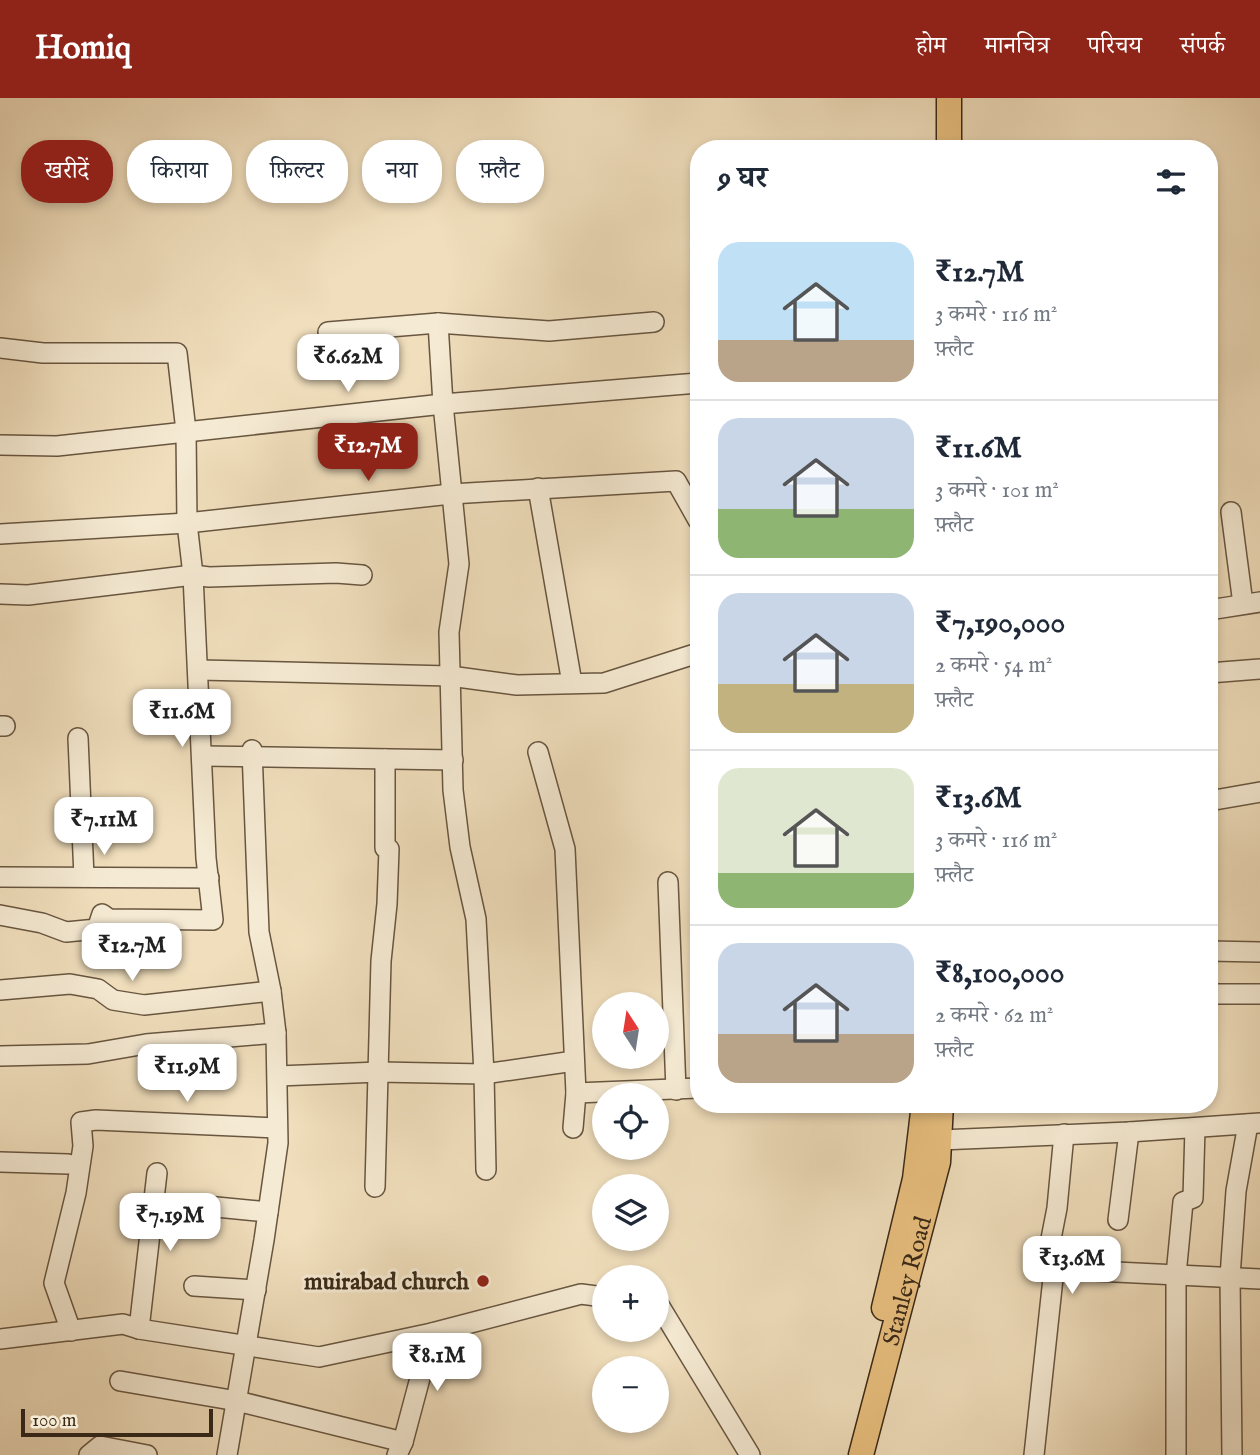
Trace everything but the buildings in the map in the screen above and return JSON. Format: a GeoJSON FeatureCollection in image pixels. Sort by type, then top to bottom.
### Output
{"type":"FeatureCollection","features":[{"type":"Feature","properties":{"kind":"main road"},"geometry":{"type":"LineString","coordinates":[[933,98],[933,140]]}},
{"type":"Feature","properties":{"kind":"main road"},"geometry":{"type":"LineString","coordinates":[[949,98],[949,140]]}},
{"type":"Feature","properties":{"kind":"main road","name":"Stanley Road"},"geometry":{"type":"LineString","coordinates":[[850,1455],[915,1179],[923,1113]]}},
{"type":"Feature","properties":{"kind":"main road","name":"Stanley Road"},"geometry":{"type":"LineString","coordinates":[[861,1455],[912,1268],[937,1163],[942,1113]]}},
{"type":"Feature","properties":{"kind":"street"},"geometry":{"type":"LineString","coordinates":[[328,332],[438,323],[550,331],[653,322]]}},
{"type":"Feature","properties":{"kind":"street"},"geometry":{"type":"LineString","coordinates":[[438,323],[459,564],[449,632],[453,790],[460,847],[476,919],[486,1170]]}},
{"type":"Feature","properties":{"kind":"street"},"geometry":{"type":"LineString","coordinates":[[0,348],[43,353],[177,353],[186,431],[187,523],[193,575],[213,920],[109,919],[102,914],[97,929],[66,932],[42,923],[0,915]]}},
{"type":"Feature","properties":{"kind":"street"},"geometry":{"type":"LineString","coordinates":[[0,444],[57,446],[443,404],[690,384]]}},
{"type":"Feature","properties":{"kind":"street"},"geometry":{"type":"LineString","coordinates":[[676,481],[690,506]]}},
{"type":"Feature","properties":{"kind":"street"},"geometry":{"type":"LineString","coordinates":[[0,534],[187,523],[452,494],[690,482]]}},
{"type":"Feature","properties":{"kind":"street"},"geometry":{"type":"LineString","coordinates":[[538,488],[572,683]]}},
{"type":"Feature","properties":{"kind":"street"},"geometry":{"type":"LineString","coordinates":[[1218,609],[1252,603],[1231,513]]}},
{"type":"Feature","properties":{"kind":"street"},"geometry":{"type":"LineString","coordinates":[[0,594],[28,595],[193,575],[362,575]]}},
{"type":"Feature","properties":{"kind":"street"},"geometry":{"type":"LineString","coordinates":[[199,670],[450,676],[517,685],[604,683],[690,656]]}},
{"type":"Feature","properties":{"kind":"street"},"geometry":{"type":"LineString","coordinates":[[1218,672],[1260,669]]}},
{"type":"Feature","properties":{"kind":"street"},"geometry":{"type":"LineString","coordinates":[[78,738],[84,877]]}},
{"type":"Feature","properties":{"kind":"street"},"geometry":{"type":"LineString","coordinates":[[538,752],[565,849],[576,1093],[573,1128]]}},
{"type":"Feature","properties":{"kind":"street"},"geometry":{"type":"LineString","coordinates":[[203,756],[252,753],[453,760]]}},
{"type":"Feature","properties":{"kind":"street"},"geometry":{"type":"LineString","coordinates":[[227,1455],[278,1143],[276,1033],[259,932],[252,753]]}},
{"type":"Feature","properties":{"kind":"street"},"geometry":{"type":"LineString","coordinates":[[375,1187],[381,961],[390,849],[385,848],[384,842],[386,759]]}},
{"type":"Feature","properties":{"kind":"street"},"geometry":{"type":"LineString","coordinates":[[1218,799],[1260,792]]}},
{"type":"Feature","properties":{"kind":"street"},"geometry":{"type":"LineString","coordinates":[[0,877],[209,878]]}},
{"type":"Feature","properties":{"kind":"street"},"geometry":{"type":"LineString","coordinates":[[668,881],[676,1090]]}},
{"type":"Feature","properties":{"kind":"street"},"geometry":{"type":"LineString","coordinates":[[1218,951],[1260,952]]}},
{"type":"Feature","properties":{"kind":"street"},"geometry":{"type":"LineString","coordinates":[[0,989],[70,984],[98,989],[113,1000],[144,1005],[271,991]]}},
{"type":"Feature","properties":{"kind":"street"},"geometry":{"type":"LineString","coordinates":[[1218,995],[1260,994]]}},
{"type":"Feature","properties":{"kind":"street"},"geometry":{"type":"LineString","coordinates":[[0,1056],[88,1054],[146,1045],[276,1033]]}},
{"type":"Feature","properties":{"kind":"street"},"geometry":{"type":"LineString","coordinates":[[278,1076],[379,1072],[484,1074],[574,1061]]}},
{"type":"Feature","properties":{"kind":"street"},"geometry":{"type":"LineString","coordinates":[[576,1093],[690,1089]]}},
{"type":"Feature","properties":{"kind":"street"},"geometry":{"type":"LineString","coordinates":[[71,1331],[54,1283],[76,1193],[83,1146],[81,1122],[96,1120],[277,1128]]}},
{"type":"Feature","properties":{"kind":"street"},"geometry":{"type":"LineString","coordinates":[[940,1140],[1254,1124],[1236,1191],[1230,1276],[1232,1455]]}},
{"type":"Feature","properties":{"kind":"street"},"geometry":{"type":"LineString","coordinates":[[1176,1455],[1176,1275],[1184,1202],[1193,1198],[1195,1128]]}},
{"type":"Feature","properties":{"kind":"street"},"geometry":{"type":"LineString","coordinates":[[1118,1220],[1129,1132]]}},
{"type":"Feature","properties":{"kind":"street"},"geometry":{"type":"LineString","coordinates":[[1034,1455],[1054,1269],[1049,1249],[1064,1134]]}},
{"type":"Feature","properties":{"kind":"street"},"geometry":{"type":"LineString","coordinates":[[0,1162],[68,1164]]}},
{"type":"Feature","properties":{"kind":"street"},"geometry":{"type":"LineString","coordinates":[[139,1329],[157,1172]]}},
{"type":"Feature","properties":{"kind":"street"},"geometry":{"type":"LineString","coordinates":[[206,1206],[268,1212]]}},
{"type":"Feature","properties":{"kind":"street"},"geometry":{"type":"LineString","coordinates":[[1054,1269],[1260,1279]]}},
{"type":"Feature","properties":{"kind":"street"},"geometry":{"type":"LineString","coordinates":[[194,1286],[256,1290]]}},
{"type":"Feature","properties":{"kind":"street"},"geometry":{"type":"LineString","coordinates":[[0,1339],[123,1324],[139,1329],[319,1357],[432,1333],[581,1294],[592,1295]]}},
{"type":"Feature","properties":{"kind":"street"},"geometry":{"type":"LineString","coordinates":[[669,1320],[750,1455]]}},
{"type":"Feature","properties":{"kind":"street"},"geometry":{"type":"LineString","coordinates":[[120,1381],[237,1401],[400,1448],[432,1333]]}},
{"type":"Feature","properties":{"kind":"street"},"geometry":{"type":"LineString","coordinates":[[89,1455],[100,1446],[147,1455]]}},
{"type":"Feature","properties":{"kind":"place","name":"muirabad church"},"geometry":{"type":"Point","coordinates":[483,1281]}}]}
